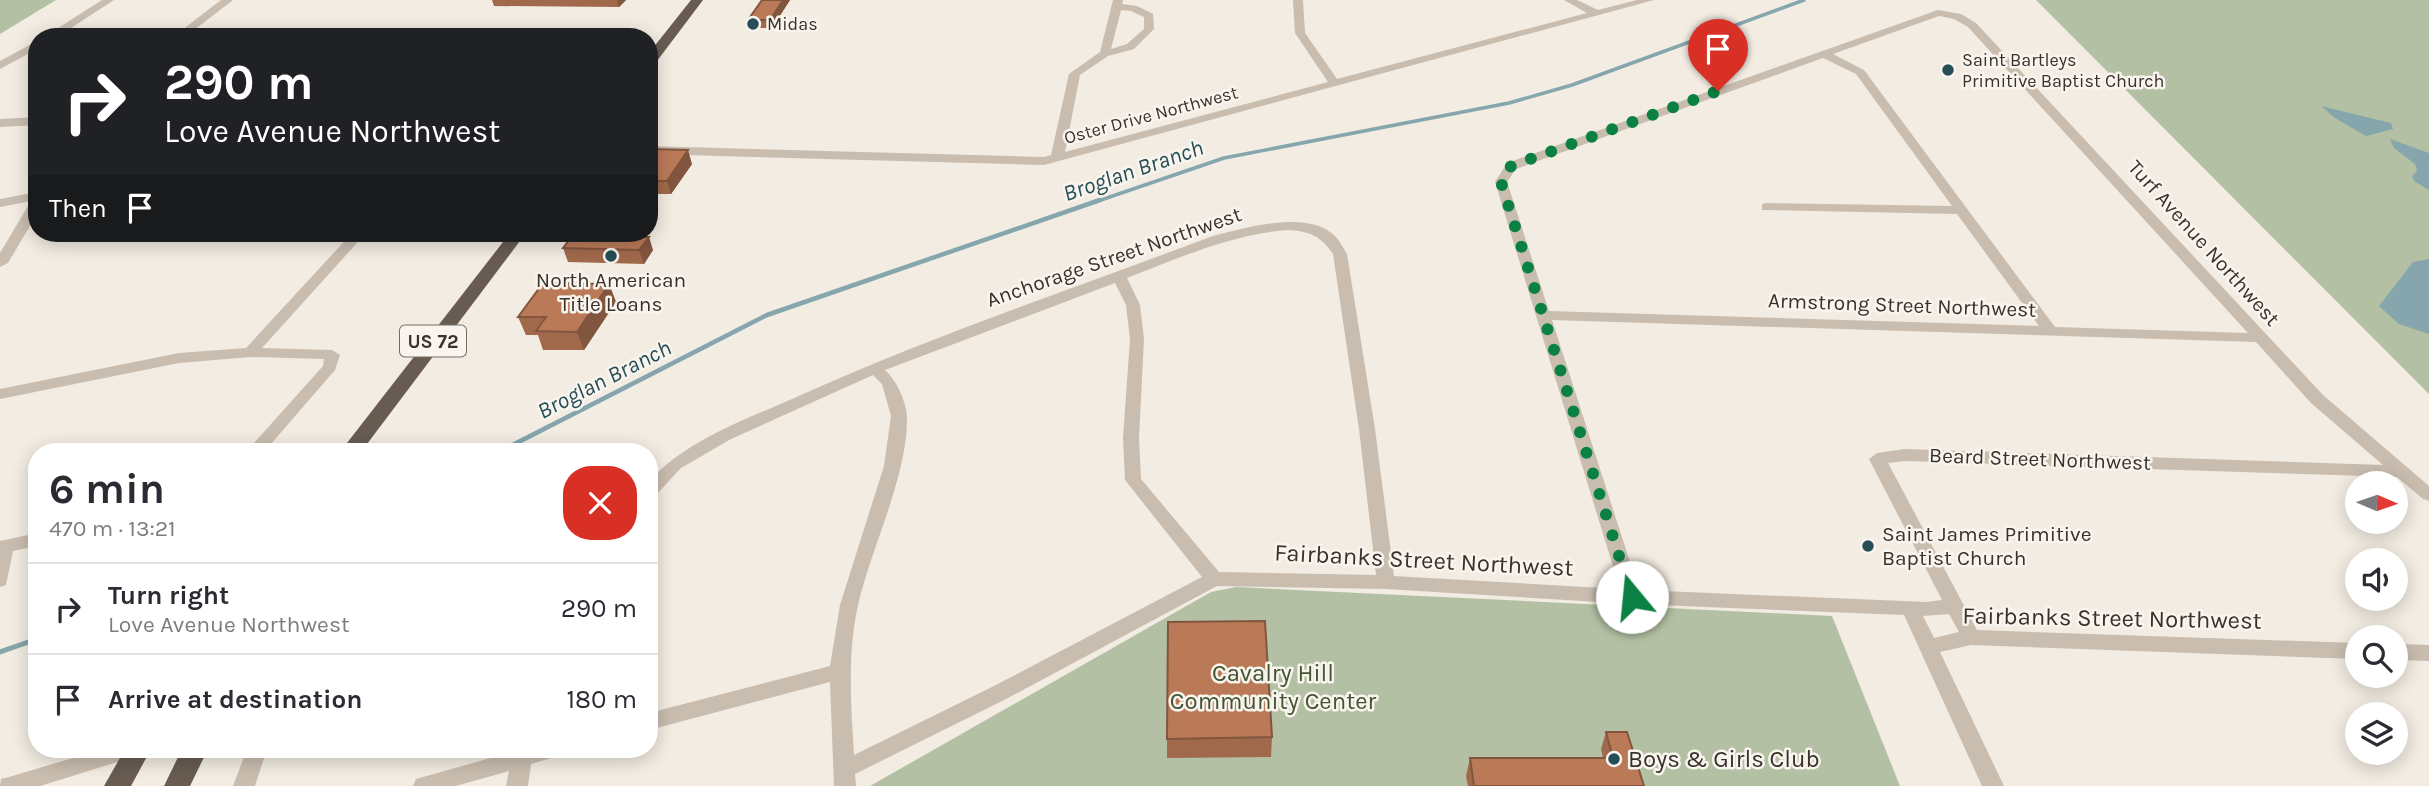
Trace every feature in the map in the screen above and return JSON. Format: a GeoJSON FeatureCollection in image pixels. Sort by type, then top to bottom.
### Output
{"type":"FeatureCollection","features":[{"type":"Feature","properties":{"kind":"highway"},"geometry":{"type":"LineString","coordinates":[[658,50],[697,0]]}},
{"type":"Feature","properties":{"kind":"highway","name":"US 72"},"geometry":{"type":"LineString","coordinates":[[356,443],[511,242]]}},
{"type":"Feature","properties":{"kind":"highway"},"geometry":{"type":"LineString","coordinates":[[117,786],[131,758]]}},
{"type":"Feature","properties":{"kind":"highway"},"geometry":{"type":"LineString","coordinates":[[177,786],[191,758]]}},
{"type":"Feature","properties":{"kind":"street"},"geometry":{"type":"LineString","coordinates":[[64,28],[109,0]]}},
{"type":"Feature","properties":{"kind":"street"},"geometry":{"type":"LineString","coordinates":[[190,28],[228,0]]}},
{"type":"Feature","properties":{"kind":"street"},"geometry":{"type":"LineString","coordinates":[[1298,0],[1300,33],[1334,83]]}},
{"type":"Feature","properties":{"kind":"street"},"geometry":{"type":"LineString","coordinates":[[1569,0],[1597,14]]}},
{"type":"Feature","properties":{"kind":"street","name":"Oster Drive Northwest"},"geometry":{"type":"LineString","coordinates":[[658,150],[1044,161],[1649,0]]}},
{"type":"Feature","properties":{"kind":"street"},"geometry":{"type":"LineString","coordinates":[[1057,158],[1075,74],[1105,53],[1119,53],[1138,43],[1149,29],[1149,16],[1117,3],[1105,53]]}},
{"type":"Feature","properties":{"kind":"street","name":"Turf Avenue Northwest"},"geometry":{"type":"LineString","coordinates":[[1822,53],[1926,16],[1953,15],[1972,25],[2317,399],[2404,471]]}},
{"type":"Feature","properties":{"kind":"street"},"geometry":{"type":"LineString","coordinates":[[0,66],[28,49]]}},
{"type":"Feature","properties":{"kind":"street"},"geometry":{"type":"LineString","coordinates":[[1632,597],[1501,182],[1511,166],[1822,53],[1860,72],[2050,331]]}},
{"type":"Feature","properties":{"kind":"street"},"geometry":{"type":"LineString","coordinates":[[0,123],[28,121]]}},
{"type":"Feature","properties":{"kind":"street"},"geometry":{"type":"LineString","coordinates":[[0,203],[28,198]]}},
{"type":"Feature","properties":{"kind":"street"},"geometry":{"type":"LineString","coordinates":[[1768,207],[1962,210]]}},
{"type":"Feature","properties":{"kind":"street"},"geometry":{"type":"LineString","coordinates":[[1,263],[28,217]]}},
{"type":"Feature","properties":{"kind":"street","name":"Anchorage Street Northwest"},"geometry":{"type":"LineString","coordinates":[[658,483],[676,464],[725,435],[875,368],[1218,239],[1263,228],[1304,229],[1328,236],[1340,254],[1367,429],[1386,582]]}},
{"type":"Feature","properties":{"kind":"street"},"geometry":{"type":"LineString","coordinates":[[250,352],[351,242]]}},
{"type":"Feature","properties":{"kind":"street"},"geometry":{"type":"LineString","coordinates":[[1120,278],[1133,305],[1137,339],[1133,480],[1213,579]]}},
{"type":"Feature","properties":{"kind":"street","name":"Armstrong Street Northwest"},"geometry":{"type":"LineString","coordinates":[[1544,315],[2260,338]]}},
{"type":"Feature","properties":{"kind":"street"},"geometry":{"type":"LineString","coordinates":[[0,394],[179,358],[250,352],[332,355],[330,367],[262,443]]}},
{"type":"Feature","properties":{"kind":"street"},"geometry":{"type":"LineString","coordinates":[[845,778],[839,672],[849,605],[892,466],[899,416],[889,382],[875,368]]}},
{"type":"Feature","properties":{"kind":"street","name":"Beard Street Northwest"},"geometry":{"type":"LineString","coordinates":[[1971,637],[1877,459],[1905,455],[2404,471]]}},
{"type":"Feature","properties":{"kind":"street","name":"Turf Avenue Northwest"},"geometry":{"type":"LineString","coordinates":[[2408,475],[2429,495]]}},
{"type":"Feature","properties":{"kind":"street"},"geometry":{"type":"LineString","coordinates":[[0,580],[3,547],[28,541]]}},
{"type":"Feature","properties":{"kind":"street","name":"Fairbanks Street Northwest"},"geometry":{"type":"LineString","coordinates":[[845,778],[1213,579],[1386,582],[1632,597],[1910,608],[1955,606]]}},
{"type":"Feature","properties":{"kind":"street"},"geometry":{"type":"LineString","coordinates":[[1910,608],[1993,786]]}},
{"type":"Feature","properties":{"kind":"street","name":"Fairbanks Street Northwest"},"geometry":{"type":"LineString","coordinates":[[1928,646],[1971,637],[2345,651]]}},
{"type":"Feature","properties":{"kind":"street"},"geometry":{"type":"LineString","coordinates":[[2408,652],[2429,653]]}},
{"type":"Feature","properties":{"kind":"street"},"geometry":{"type":"LineString","coordinates":[[658,720],[839,672]]}},
{"type":"Feature","properties":{"kind":"street"},"geometry":{"type":"LineString","coordinates":[[9,786],[104,758]]}},
{"type":"Feature","properties":{"kind":"street"},"geometry":{"type":"LineString","coordinates":[[244,786],[254,758]]}},
{"type":"Feature","properties":{"kind":"street"},"geometry":{"type":"LineString","coordinates":[[424,786],[509,758]]}},
{"type":"Feature","properties":{"kind":"street"},"geometry":{"type":"LineString","coordinates":[[517,786],[520,758]]}},
{"type":"Feature","properties":{"kind":"green space"},"geometry":{"type":"Polygon","coordinates":[[[0,0],[56,0],[0,34],[0,0]]]}},
{"type":"Feature","properties":{"kind":"green space"},"geometry":{"type":"Polygon","coordinates":[[[2036,0],[2429,0],[2429,394],[2036,0]]]}},
{"type":"Feature","properties":{"kind":"green space","name":"Cavalry Hill Community Center"},"geometry":{"type":"Polygon","coordinates":[[[1236,587],[1832,616],[1900,786],[870,786],[1211,592],[1236,587]]]}},
{"type":"Feature","properties":{"kind":"water"},"geometry":{"type":"Polygon","coordinates":[[[2321,106],[2391,123],[2393,129],[2366,136],[2335,118],[2321,106]]]}},
{"type":"Feature","properties":{"kind":"water"},"geometry":{"type":"Polygon","coordinates":[[[2390,139],[2429,153],[2429,190],[2414,181],[2412,176],[2417,171],[2415,164],[2394,148],[2390,139]]]}},
{"type":"Feature","properties":{"kind":"water"},"geometry":{"type":"Polygon","coordinates":[[[2429,259],[2429,334],[2399,324],[2379,306],[2413,262],[2429,259]]]}},
{"type":"Feature","properties":{"kind":"building"},"geometry":{"type":"Polygon","coordinates":[[[762,0],[783,0],[770,20],[748,20],[762,0]]]}},
{"type":"Feature","properties":{"kind":"building"},"geometry":{"type":"Polygon","coordinates":[[[658,149],[688,150],[667,181],[658,181],[658,149]]]}},
{"type":"Feature","properties":{"kind":"building"},"geometry":{"type":"Polygon","coordinates":[[[568,242],[645,242],[639,250],[563,248],[568,242]]]}},
{"type":"Feature","properties":{"kind":"building"},"geometry":{"type":"Polygon","coordinates":[[[543,283],[609,284],[577,332],[536,331],[546,317],[518,317],[543,283]]]}},
{"type":"Feature","properties":{"kind":"building"},"geometry":{"type":"Polygon","coordinates":[[[1265,621],[1272,737],[1167,739],[1168,622],[1265,621]]]}},
{"type":"Feature","properties":{"kind":"building"},"geometry":{"type":"Polygon","coordinates":[[[1606,732],[1627,732],[1644,786],[1474,786],[1470,758],[1613,758],[1606,732]]]}},
{"type":"Feature","properties":{"kind":"waterway","name":"Broglan Branch"},"geometry":{"type":"LineString","coordinates":[[1095,202],[1224,158],[1509,103],[1572,85],[1804,0]]}},
{"type":"Feature","properties":{"kind":"waterway","name":"Broglan Branch"},"geometry":{"type":"LineString","coordinates":[[517,443],[767,315],[1100,200]]}},
{"type":"Feature","properties":{"kind":"waterway","name":"Broglan Branch"},"geometry":{"type":"LineString","coordinates":[[0,652],[28,642]]}},
{"type":"Feature","properties":{"kind":"place","name":"Midas"},"geometry":{"type":"Point","coordinates":[753,24]}},
{"type":"Feature","properties":{"kind":"place","name":"Saint Bartleys Primitive Baptist Church"},"geometry":{"type":"Point","coordinates":[1948,70]}},
{"type":"Feature","properties":{"kind":"place","name":"North American Title Loans"},"geometry":{"type":"Point","coordinates":[611,256]}},
{"type":"Feature","properties":{"kind":"place","name":"Saint James Primitive Baptist Church"},"geometry":{"type":"Point","coordinates":[1868,546]}},
{"type":"Feature","properties":{"kind":"place","name":"Boys & Girls Club"},"geometry":{"type":"Point","coordinates":[1614,759]}},
{"type":"Feature","properties":{"kind":"route"},"geometry":{"type":"LineString","coordinates":[[1632,597],[1501,182],[1511,166],[1718,91]]}}]}
